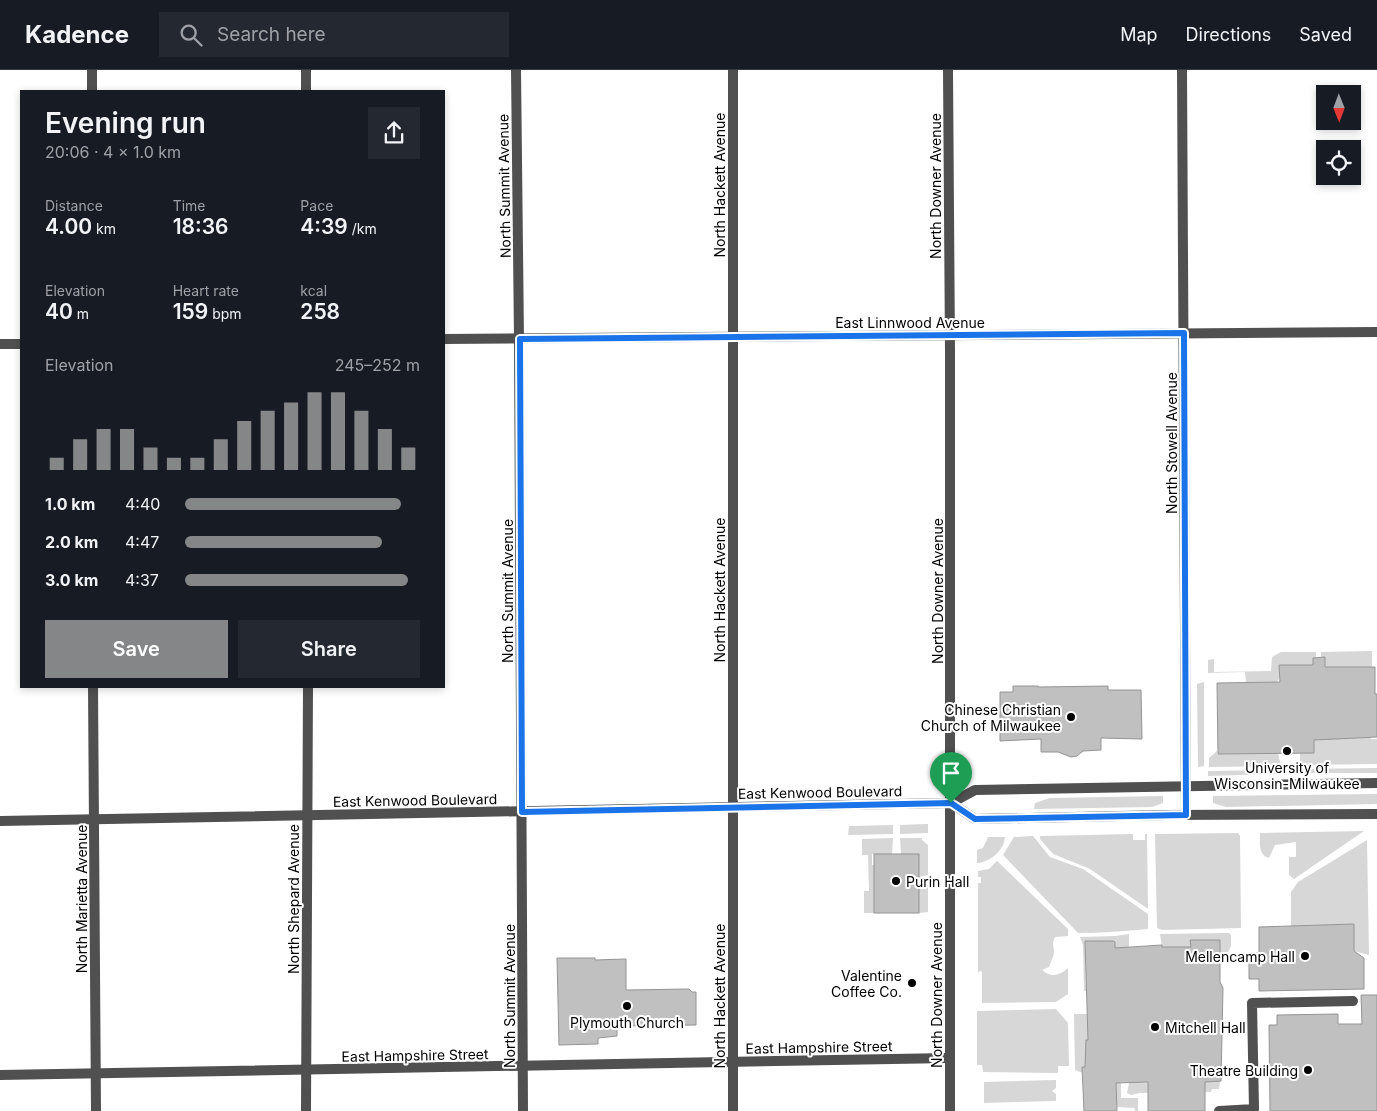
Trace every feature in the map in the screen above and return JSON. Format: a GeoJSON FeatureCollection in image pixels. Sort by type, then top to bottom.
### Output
{"type":"FeatureCollection","features":[{"type":"Feature","properties":{"kind":"street"},"geometry":{"type":"LineString","coordinates":[[92,70],[92,90]]}},
{"type":"Feature","properties":{"kind":"street"},"geometry":{"type":"LineString","coordinates":[[306,70],[306,90]]}},
{"type":"Feature","properties":{"kind":"street","name":"North Summit Avenue"},"geometry":{"type":"LineString","coordinates":[[516,70],[520,339],[523,1111]]}},
{"type":"Feature","properties":{"kind":"street","name":"North Hackett Avenue"},"geometry":{"type":"LineString","coordinates":[[733,70],[733,1111]]}},
{"type":"Feature","properties":{"kind":"street","name":"North Downer Avenue"},"geometry":{"type":"LineString","coordinates":[[948,70],[951,803],[950,1111]]}},
{"type":"Feature","properties":{"kind":"street","name":"North Stowell Avenue"},"geometry":{"type":"LineString","coordinates":[[1182,70],[1186,815]]}},
{"type":"Feature","properties":{"kind":"street","name":"East Linnwood Avenue"},"geometry":{"type":"LineString","coordinates":[[445,339],[1377,332]]}},
{"type":"Feature","properties":{"kind":"street"},"geometry":{"type":"LineString","coordinates":[[0,344],[20,344]]}},
{"type":"Feature","properties":{"kind":"street","name":"North Marietta Avenue"},"geometry":{"type":"LineString","coordinates":[[93,688],[96,1111]]}},
{"type":"Feature","properties":{"kind":"street","name":"North Shepard Avenue"},"geometry":{"type":"LineString","coordinates":[[306,1111],[308,688]]}},
{"type":"Feature","properties":{"kind":"street","name":"East Kenwood Boulevard"},"geometry":{"type":"LineString","coordinates":[[0,821],[951,803],[975,790],[1377,783]]}},
{"type":"Feature","properties":{"kind":"street"},"geometry":{"type":"LineString","coordinates":[[951,803],[975,819],[1377,814]]}},
{"type":"Feature","properties":{"kind":"street"},"geometry":{"type":"LineString","coordinates":[[1219,1111],[1254,1109],[1252,1003],[1353,1001]]}},
{"type":"Feature","properties":{"kind":"street","name":"East Hampshire Street"},"geometry":{"type":"LineString","coordinates":[[0,1075],[950,1058]]}},
{"type":"Feature","properties":{"kind":"shaded area"},"geometry":{"type":"Polygon","coordinates":[[[1372,651],[1372,667],[1325,667],[1325,658],[1321,657],[1321,652],[1372,651]]]}},
{"type":"Feature","properties":{"kind":"shaded area"},"geometry":{"type":"Polygon","coordinates":[[[1281,652],[1316,652],[1316,657],[1313,658],[1313,668],[1298,665],[1279,665],[1279,679],[1277,682],[1246,683],[1245,672],[1208,673],[1208,660],[1214,659],[1214,672],[1271,671],[1272,657],[1281,652]]]}},
{"type":"Feature","properties":{"kind":"shaded area"},"geometry":{"type":"Polygon","coordinates":[[[1204,682],[1204,766],[1198,767],[1197,684],[1204,682]]]}},
{"type":"Feature","properties":{"kind":"shaded area"},"geometry":{"type":"Polygon","coordinates":[[[1370,737],[1371,739],[1377,739],[1377,764],[1300,765],[1300,753],[1314,753],[1314,740],[1370,737]]]}},
{"type":"Feature","properties":{"kind":"shaded area"},"geometry":{"type":"Polygon","coordinates":[[[1217,751],[1217,754],[1278,753],[1281,766],[1209,767],[1209,758],[1217,751]]]}},
{"type":"Feature","properties":{"kind":"shaded area"},"geometry":{"type":"Polygon","coordinates":[[[1377,768],[1377,773],[1300,773],[1300,769],[1377,768]]]}},
{"type":"Feature","properties":{"kind":"shaded area"},"geometry":{"type":"Polygon","coordinates":[[[1276,770],[1276,774],[1208,776],[1208,771],[1276,770]]]}},
{"type":"Feature","properties":{"kind":"shaded area"},"geometry":{"type":"Polygon","coordinates":[[[1377,794],[1377,804],[1226,807],[1213,803],[1213,796],[1377,794]]]}},
{"type":"Feature","properties":{"kind":"shaded area"},"geometry":{"type":"Polygon","coordinates":[[[1163,796],[1163,803],[1152,807],[1034,809],[1035,803],[1050,798],[1163,796]]]}},
{"type":"Feature","properties":{"kind":"shaded area"},"geometry":{"type":"Polygon","coordinates":[[[928,824],[928,833],[900,834],[900,825],[928,824]]]}},
{"type":"Feature","properties":{"kind":"shaded area"},"geometry":{"type":"Polygon","coordinates":[[[893,825],[893,834],[848,835],[849,826],[893,825]]]}},
{"type":"Feature","properties":{"kind":"shaded area"},"geometry":{"type":"Polygon","coordinates":[[[1364,831],[1294,879],[1289,875],[1289,857],[1296,857],[1296,842],[1275,845],[1269,858],[1263,854],[1260,848],[1260,833],[1364,831]]]}},
{"type":"Feature","properties":{"kind":"shaded area"},"geometry":{"type":"Polygon","coordinates":[[[1238,833],[1240,836],[1241,928],[1162,930],[1157,928],[1155,834],[1238,833]]]}},
{"type":"Feature","properties":{"kind":"shaded area"},"geometry":{"type":"Polygon","coordinates":[[[1133,834],[1133,840],[1145,840],[1145,834],[1147,834],[1148,909],[1090,869],[1053,854],[1040,839],[1040,836],[1133,834]]]}},
{"type":"Feature","properties":{"kind":"shaded area"},"geometry":{"type":"Polygon","coordinates":[[[1033,836],[1050,857],[1083,869],[1148,914],[1148,929],[1078,933],[1003,855],[1014,837],[1033,836]]]}},
{"type":"Feature","properties":{"kind":"shaded area"},"geometry":{"type":"Polygon","coordinates":[[[988,837],[1005,837],[999,851],[992,858],[977,863],[977,850],[983,848],[988,837]]]}},
{"type":"Feature","properties":{"kind":"shaded area"},"geometry":{"type":"Polygon","coordinates":[[[893,838],[892,854],[872,854],[872,865],[874,865],[874,913],[864,913],[864,891],[869,891],[868,855],[862,855],[862,839],[893,838]]]}},
{"type":"Feature","properties":{"kind":"shaded area"},"geometry":{"type":"Polygon","coordinates":[[[900,838],[922,838],[928,845],[928,875],[919,877],[919,854],[901,854],[900,838]]]}},
{"type":"Feature","properties":{"kind":"shaded area"},"geometry":{"type":"Polygon","coordinates":[[[1367,840],[1369,955],[1354,951],[1354,924],[1291,926],[1291,892],[1298,882],[1367,840]]]}},
{"type":"Feature","properties":{"kind":"shaded area"},"geometry":{"type":"Polygon","coordinates":[[[997,861],[1068,929],[1068,936],[1055,937],[1053,942],[1054,954],[1049,967],[1042,970],[1055,975],[1068,968],[1068,994],[1056,1002],[982,1003],[982,972],[978,973],[978,883],[981,883],[981,877],[978,877],[978,871],[989,869],[997,861]]]}},
{"type":"Feature","properties":{"kind":"shaded area"},"geometry":{"type":"Polygon","coordinates":[[[928,884],[928,912],[919,913],[919,886],[928,884]]]}},
{"type":"Feature","properties":{"kind":"shaded area"},"geometry":{"type":"Polygon","coordinates":[[[1229,933],[1231,935],[1231,946],[1228,952],[1220,952],[1190,941],[1191,947],[1162,947],[1160,934],[1229,933]]]}},
{"type":"Feature","properties":{"kind":"shaded area"},"geometry":{"type":"Polygon","coordinates":[[[1129,934],[1129,947],[1115,948],[1115,942],[1113,941],[1085,943],[1086,991],[1084,991],[1083,945],[1080,937],[1129,934]]]}},
{"type":"Feature","properties":{"kind":"shaded area"},"geometry":{"type":"Polygon","coordinates":[[[1056,1009],[1068,1023],[1069,1066],[1058,1066],[1058,1073],[983,1072],[982,1065],[977,1065],[977,1011],[1056,1009]]]}},
{"type":"Feature","properties":{"kind":"shaded area"},"geometry":{"type":"Polygon","coordinates":[[[1074,1014],[1088,1014],[1086,1067],[1082,1067],[1083,1073],[1075,1070],[1074,1014]]]}},
{"type":"Feature","properties":{"kind":"shaded area"},"geometry":{"type":"Polygon","coordinates":[[[1056,1080],[1056,1088],[1052,1091],[1056,1094],[1056,1101],[984,1103],[984,1082],[1056,1080]]]}},
{"type":"Feature","properties":{"kind":"shaded area"},"geometry":{"type":"Polygon","coordinates":[[[1220,1081],[1219,1089],[1212,1089],[1211,1092],[1140,1093],[1131,1095],[1127,1093],[1129,1083],[1220,1081]]]}},
{"type":"Feature","properties":{"kind":"shaded area"},"geometry":{"type":"Polygon","coordinates":[[[1116,1083],[1121,1083],[1121,1098],[1138,1098],[1138,1111],[1135,1111],[1135,1108],[1117,1107],[1116,1083]]]}},
{"type":"Feature","properties":{"kind":"building"},"geometry":{"type":"Polygon","coordinates":[[[1325,657],[1325,667],[1375,667],[1377,737],[1314,740],[1314,753],[1218,754],[1217,683],[1280,682],[1279,665],[1313,665],[1313,658],[1325,657]]]}},
{"type":"Feature","properties":{"kind":"building","name":"Chinese Christian Church of Milwaukee"},"geometry":{"type":"Polygon","coordinates":[[[1013,686],[1108,686],[1108,690],[1141,690],[1142,739],[1101,738],[1101,750],[1083,751],[1077,756],[1071,757],[1058,752],[1041,752],[1041,739],[1000,741],[1000,692],[1013,692],[1013,686]]]}},
{"type":"Feature","properties":{"kind":"building","name":"Purin Hall"},"geometry":{"type":"Polygon","coordinates":[[[874,854],[919,854],[919,913],[874,913],[874,854]]]}},
{"type":"Feature","properties":{"kind":"building","name":"Mellencamp Hall"},"geometry":{"type":"Polygon","coordinates":[[[1354,924],[1354,951],[1364,958],[1364,989],[1259,991],[1259,979],[1249,979],[1249,953],[1259,953],[1259,927],[1354,924]]]}},
{"type":"Feature","properties":{"kind":"building","name":"Mitchell Hall"},"geometry":{"type":"Polygon","coordinates":[[[1190,940],[1220,940],[1220,982],[1223,988],[1221,1081],[1205,1082],[1205,1111],[1148,1111],[1148,1082],[1116,1083],[1117,1111],[1084,1111],[1082,1067],[1085,1067],[1086,1040],[1088,1040],[1085,941],[1113,941],[1115,942],[1115,948],[1162,945],[1162,947],[1191,947],[1190,940]]]}},
{"type":"Feature","properties":{"kind":"building","name":"Plymouth Church"},"geometry":{"type":"Polygon","coordinates":[[[557,958],[626,959],[626,990],[689,989],[692,992],[696,992],[696,1025],[617,1026],[617,1036],[598,1038],[598,1044],[559,1045],[557,958]]]}},
{"type":"Feature","properties":{"kind":"building","name":"Theatre Building"},"geometry":{"type":"Polygon","coordinates":[[[1361,995],[1377,995],[1377,1111],[1270,1111],[1269,1025],[1277,1025],[1277,1015],[1338,1014],[1338,1024],[1362,1024],[1361,995]]]}},
{"type":"Feature","properties":{"kind":"place","name":"Chinese Christian Church of Milwaukee"},"geometry":{"type":"Point","coordinates":[1071,717]}},
{"type":"Feature","properties":{"kind":"place","name":"University of Wisconsin-Milwaukee"},"geometry":{"type":"Point","coordinates":[1287,751]}},
{"type":"Feature","properties":{"kind":"place","name":"Purin Hall"},"geometry":{"type":"Point","coordinates":[896,881]}},
{"type":"Feature","properties":{"kind":"place","name":"Mellencamp Hall"},"geometry":{"type":"Point","coordinates":[1305,956]}},
{"type":"Feature","properties":{"kind":"place","name":"Valentine Coffee Co."},"geometry":{"type":"Point","coordinates":[912,983]}},
{"type":"Feature","properties":{"kind":"place","name":"Plymouth Church"},"geometry":{"type":"Point","coordinates":[627,1006]}},
{"type":"Feature","properties":{"kind":"place","name":"Mitchell Hall"},"geometry":{"type":"Point","coordinates":[1155,1027]}},
{"type":"Feature","properties":{"kind":"place","name":"Theatre Building"},"geometry":{"type":"Point","coordinates":[1308,1070]}},
{"type":"Feature","properties":{"kind":"route"},"geometry":{"type":"LineString","coordinates":[[1184,333],[1186,815],[975,819],[951,803],[522,812],[520,339],[1184,333]]}}]}
